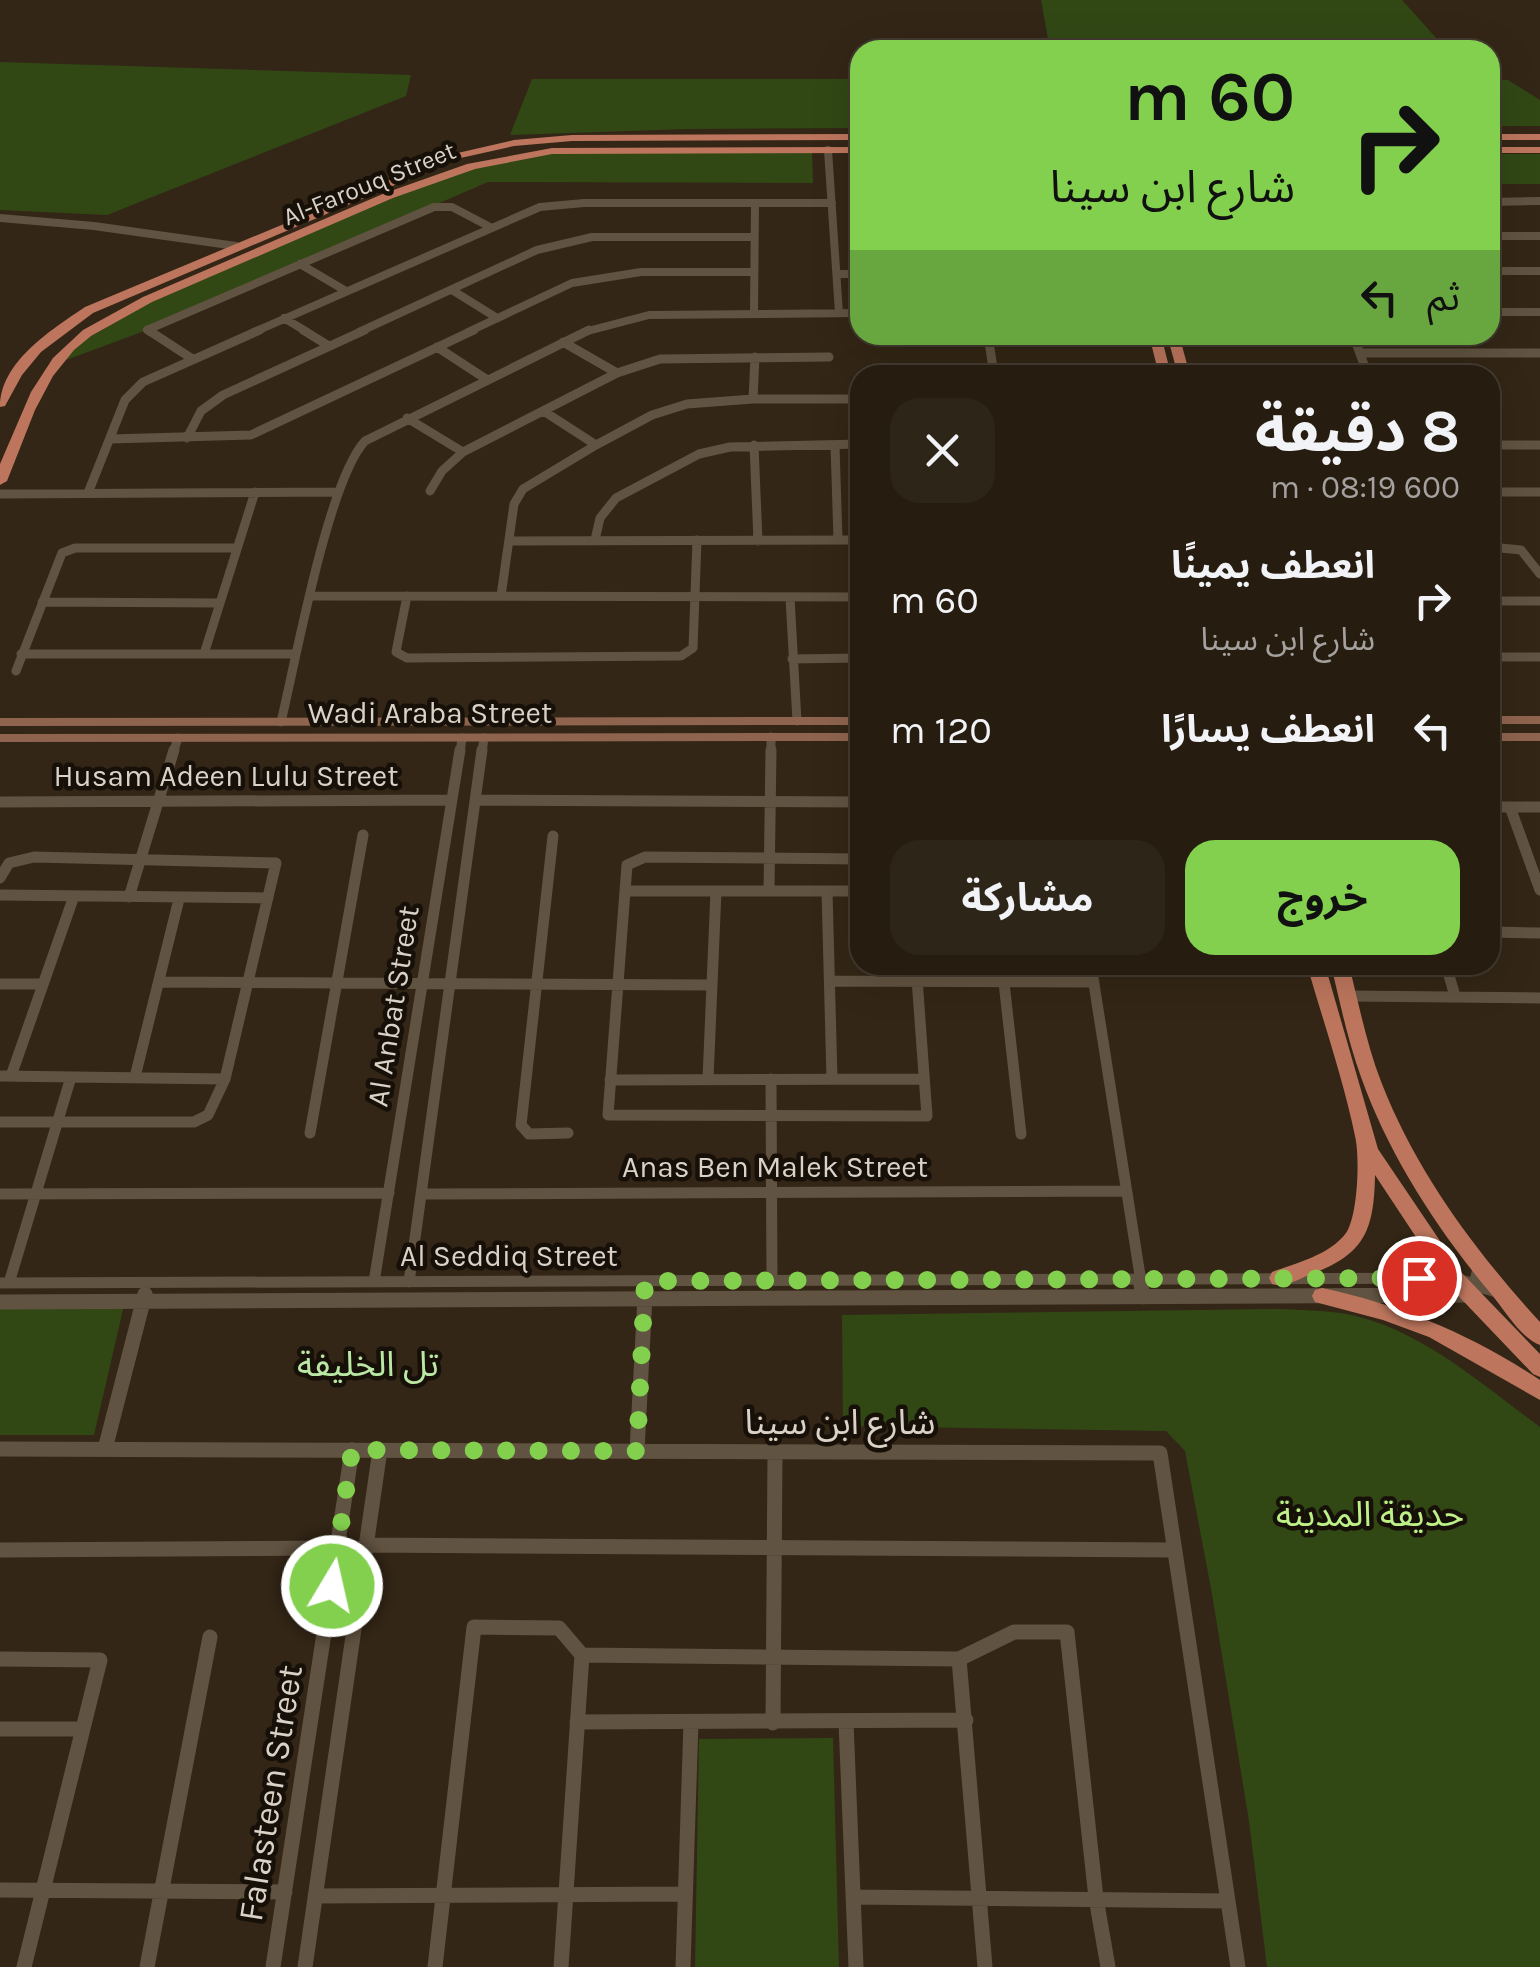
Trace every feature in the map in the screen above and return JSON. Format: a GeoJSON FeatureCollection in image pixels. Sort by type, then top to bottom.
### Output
{"type":"FeatureCollection","features":[{"type":"Feature","properties":{"kind":"main road","name":"Al-Farouq Street"},"geometry":{"type":"LineString","coordinates":[[0,403],[21,363],[64,325],[110,300],[432,165],[503,145],[572,138],[850,137]]}},
{"type":"Feature","properties":{"kind":"main road"},"geometry":{"type":"LineString","coordinates":[[1500,137],[1540,137]]}},
{"type":"Feature","properties":{"kind":"main road","name":"Al-Farouq Street"},"geometry":{"type":"LineString","coordinates":[[0,480],[46,378],[83,337],[160,295],[452,172],[504,158],[552,151],[850,150]]}},
{"type":"Feature","properties":{"kind":"main road"},"geometry":{"type":"LineString","coordinates":[[1500,150],[1540,150]]}},
{"type":"Feature","properties":{"kind":"main road"},"geometry":{"type":"LineString","coordinates":[[1500,720],[1540,720]]}},
{"type":"Feature","properties":{"kind":"main road"},"geometry":{"type":"LineString","coordinates":[[670,721],[670,738]]}},
{"type":"Feature","properties":{"kind":"main road","name":"Wadi Araba Street"},"geometry":{"type":"LineString","coordinates":[[0,722],[850,721]]}},
{"type":"Feature","properties":{"kind":"main road","name":"Wadi Araba Street"},"geometry":{"type":"LineString","coordinates":[[0,738],[850,737]]}},
{"type":"Feature","properties":{"kind":"main road"},"geometry":{"type":"LineString","coordinates":[[1500,737],[1540,737]]}},
{"type":"Feature","properties":{"kind":"main road"},"geometry":{"type":"LineString","coordinates":[[1319,975],[1365,1139],[1382,1172],[1454,1278],[1497,1290],[1540,1336]]}},
{"type":"Feature","properties":{"kind":"main road"},"geometry":{"type":"LineString","coordinates":[[1343,975],[1376,1094],[1475,1282],[1540,1368]]}},
{"type":"Feature","properties":{"kind":"main road"},"geometry":{"type":"LineString","coordinates":[[1279,1278],[1327,1262],[1359,1230],[1367,1214],[1365,1139]]}},
{"type":"Feature","properties":{"kind":"main road"},"geometry":{"type":"LineString","coordinates":[[1322,1296],[1411,1318],[1476,1348],[1540,1391]]}},
{"type":"Feature","properties":{"kind":"street"},"geometry":{"type":"LineString","coordinates":[[828,150],[839,313]]}},
{"type":"Feature","properties":{"kind":"street"},"geometry":{"type":"LineString","coordinates":[[1500,202],[1540,202]]}},
{"type":"Feature","properties":{"kind":"street"},"geometry":{"type":"LineString","coordinates":[[88,494],[125,400],[134,388],[191,358],[528,210],[569,203],[832,203]]}},
{"type":"Feature","properties":{"kind":"street"},"geometry":{"type":"LineString","coordinates":[[754,314],[755,203]]}},
{"type":"Feature","properties":{"kind":"street"},"geometry":{"type":"LineString","coordinates":[[191,358],[147,330],[434,207],[452,207],[490,226]]}},
{"type":"Feature","properties":{"kind":"street"},"geometry":{"type":"LineString","coordinates":[[0,218],[94,226],[236,246]]}},
{"type":"Feature","properties":{"kind":"street"},"geometry":{"type":"LineString","coordinates":[[186,438],[195,418],[209,404],[537,250],[572,240],[754,236]]}},
{"type":"Feature","properties":{"kind":"street"},"geometry":{"type":"LineString","coordinates":[[1500,236],[1540,236]]}},
{"type":"Feature","properties":{"kind":"street"},"geometry":{"type":"LineString","coordinates":[[300,264],[346,290]]}},
{"type":"Feature","properties":{"kind":"street"},"geometry":{"type":"LineString","coordinates":[[1500,270],[1540,270]]}},
{"type":"Feature","properties":{"kind":"street"},"geometry":{"type":"LineString","coordinates":[[110,439],[251,434],[555,290],[591,278],[641,272],[754,272]]}},
{"type":"Feature","properties":{"kind":"street"},"geometry":{"type":"LineString","coordinates":[[837,274],[850,274]]}},
{"type":"Feature","properties":{"kind":"street"},"geometry":{"type":"LineString","coordinates":[[452,290],[496,318]]}},
{"type":"Feature","properties":{"kind":"street"},"geometry":{"type":"LineString","coordinates":[[1500,312],[1540,312]]}},
{"type":"Feature","properties":{"kind":"street"},"geometry":{"type":"LineString","coordinates":[[281,722],[338,492],[353,454],[381,431],[596,326],[633,316],[850,313]]}},
{"type":"Feature","properties":{"kind":"street"},"geometry":{"type":"LineString","coordinates":[[284,318],[328,346]]}},
{"type":"Feature","properties":{"kind":"street"},"geometry":{"type":"LineString","coordinates":[[563,342],[617,374]]}},
{"type":"Feature","properties":{"kind":"street"},"geometry":{"type":"LineString","coordinates":[[1357,345],[1364,365]]}},
{"type":"Feature","properties":{"kind":"street"},"geometry":{"type":"LineString","coordinates":[[436,347],[486,379]]}},
{"type":"Feature","properties":{"kind":"street"},"geometry":{"type":"LineString","coordinates":[[1360,353],[1540,353]]}},
{"type":"Feature","properties":{"kind":"street"},"geometry":{"type":"LineString","coordinates":[[430,491],[442,470],[463,452],[617,374],[678,356],[829,357]]}},
{"type":"Feature","properties":{"kind":"street"},"geometry":{"type":"LineString","coordinates":[[754,399],[755,357]]}},
{"type":"Feature","properties":{"kind":"street"},"geometry":{"type":"LineString","coordinates":[[502,596],[514,504],[532,480],[672,408],[754,399],[850,400]]}},
{"type":"Feature","properties":{"kind":"street"},"geometry":{"type":"LineString","coordinates":[[545,412],[596,445]]}},
{"type":"Feature","properties":{"kind":"street"},"geometry":{"type":"LineString","coordinates":[[408,418],[463,452]]}},
{"type":"Feature","properties":{"kind":"street"},"geometry":{"type":"LineString","coordinates":[[835,444],[838,540]]}},
{"type":"Feature","properties":{"kind":"street"},"geometry":{"type":"LineString","coordinates":[[595,540],[600,518],[616,498],[698,454],[754,445],[850,444]]}},
{"type":"Feature","properties":{"kind":"street"},"geometry":{"type":"LineString","coordinates":[[1500,445],[1540,444]]}},
{"type":"Feature","properties":{"kind":"street"},"geometry":{"type":"LineString","coordinates":[[754,445],[758,540]]}},
{"type":"Feature","properties":{"kind":"street"},"geometry":{"type":"LineString","coordinates":[[204,654],[255,492]]}},
{"type":"Feature","properties":{"kind":"street"},"geometry":{"type":"LineString","coordinates":[[0,494],[338,492]]}},
{"type":"Feature","properties":{"kind":"street"},"geometry":{"type":"LineString","coordinates":[[1500,492],[1540,492]]}},
{"type":"Feature","properties":{"kind":"street"},"geometry":{"type":"LineString","coordinates":[[510,540],[850,540]]}},
{"type":"Feature","properties":{"kind":"street"},"geometry":{"type":"LineString","coordinates":[[406,596],[396,652],[406,658],[681,656],[693,648],[697,540]]}},
{"type":"Feature","properties":{"kind":"street"},"geometry":{"type":"LineString","coordinates":[[16,671],[62,553],[76,548],[237,548]]}},
{"type":"Feature","properties":{"kind":"street"},"geometry":{"type":"LineString","coordinates":[[1500,548],[1526,550],[1533,555],[1540,574]]}},
{"type":"Feature","properties":{"kind":"street"},"geometry":{"type":"LineString","coordinates":[[313,596],[850,597]]}},
{"type":"Feature","properties":{"kind":"street"},"geometry":{"type":"LineString","coordinates":[[790,598],[797,721]]}},
{"type":"Feature","properties":{"kind":"street"},"geometry":{"type":"LineString","coordinates":[[1500,600],[1540,601]]}},
{"type":"Feature","properties":{"kind":"street"},"geometry":{"type":"LineString","coordinates":[[42,602],[220,603]]}},
{"type":"Feature","properties":{"kind":"street"},"geometry":{"type":"LineString","coordinates":[[21,654],[296,654]]}},
{"type":"Feature","properties":{"kind":"street"},"geometry":{"type":"LineString","coordinates":[[1500,656],[1540,656]]}},
{"type":"Feature","properties":{"kind":"street"},"geometry":{"type":"LineString","coordinates":[[792,659],[850,658]]}},
{"type":"Feature","properties":{"kind":"street"},"geometry":{"type":"LineString","coordinates":[[130,897],[178,738]]}},
{"type":"Feature","properties":{"kind":"street","name":"Al Anbat Street"},"geometry":{"type":"LineString","coordinates":[[374,1282],[462,738]]}},
{"type":"Feature","properties":{"kind":"street","name":"Al Anbat Street"},"geometry":{"type":"LineString","coordinates":[[409,1282],[484,738]]}},
{"type":"Feature","properties":{"kind":"street"},"geometry":{"type":"LineString","coordinates":[[769,891],[772,738]]}},
{"type":"Feature","properties":{"kind":"street","name":"Husam Adeen Lulu Street"},"geometry":{"type":"LineString","coordinates":[[0,802],[452,800]]}},
{"type":"Feature","properties":{"kind":"street"},"geometry":{"type":"LineString","coordinates":[[477,800],[850,802]]}},
{"type":"Feature","properties":{"kind":"street"},"geometry":{"type":"LineString","coordinates":[[1500,807],[1540,807]]}},
{"type":"Feature","properties":{"kind":"street"},"geometry":{"type":"LineString","coordinates":[[1510,807],[1540,890]]}},
{"type":"Feature","properties":{"kind":"street"},"geometry":{"type":"LineString","coordinates":[[310,1134],[363,835]]}},
{"type":"Feature","properties":{"kind":"street"},"geometry":{"type":"LineString","coordinates":[[553,836],[521,1125],[528,1134],[568,1132]]}},
{"type":"Feature","properties":{"kind":"street"},"geometry":{"type":"LineString","coordinates":[[0,878],[9,863],[34,857],[276,863],[225,1079],[208,1116],[194,1122],[0,1122]]}},
{"type":"Feature","properties":{"kind":"street"},"geometry":{"type":"LineString","coordinates":[[850,859],[646,857],[627,865],[608,1115],[927,1116],[917,975]]}},
{"type":"Feature","properties":{"kind":"street"},"geometry":{"type":"LineString","coordinates":[[625,891],[850,891]]}},
{"type":"Feature","properties":{"kind":"street"},"geometry":{"type":"LineString","coordinates":[[708,1079],[716,891]]}},
{"type":"Feature","properties":{"kind":"street"},"geometry":{"type":"LineString","coordinates":[[827,891],[832,1079]]}},
{"type":"Feature","properties":{"kind":"street"},"geometry":{"type":"LineString","coordinates":[[0,895],[268,898]]}},
{"type":"Feature","properties":{"kind":"street"},"geometry":{"type":"LineString","coordinates":[[74,896],[6,1076],[225,1079]]}},
{"type":"Feature","properties":{"kind":"street"},"geometry":{"type":"LineString","coordinates":[[135,1078],[179,899]]}},
{"type":"Feature","properties":{"kind":"street"},"geometry":{"type":"LineString","coordinates":[[1500,932],[1540,933]]}},
{"type":"Feature","properties":{"kind":"street"},"geometry":{"type":"LineString","coordinates":[[1003,975],[1020,1134]]}},
{"type":"Feature","properties":{"kind":"street"},"geometry":{"type":"LineString","coordinates":[[1093,975],[1143,1297]]}},
{"type":"Feature","properties":{"kind":"street"},"geometry":{"type":"LineString","coordinates":[[1449,975],[1455,996]]}},
{"type":"Feature","properties":{"kind":"street"},"geometry":{"type":"LineString","coordinates":[[830,981],[1094,982]]}},
{"type":"Feature","properties":{"kind":"street"},"geometry":{"type":"LineString","coordinates":[[161,982],[712,984]]}},
{"type":"Feature","properties":{"kind":"street"},"geometry":{"type":"LineString","coordinates":[[0,984],[43,984]]}},
{"type":"Feature","properties":{"kind":"street"},"geometry":{"type":"LineString","coordinates":[[1348,996],[1540,998]]}},
{"type":"Feature","properties":{"kind":"street"},"geometry":{"type":"LineString","coordinates":[[5,1283],[37,1194],[70,1077]]}},
{"type":"Feature","properties":{"kind":"street"},"geometry":{"type":"LineString","coordinates":[[771,1079],[772,1280]]}},
{"type":"Feature","properties":{"kind":"street"},"geometry":{"type":"LineString","coordinates":[[610,1080],[923,1079]]}},
{"type":"Feature","properties":{"kind":"street","name":"Anas Ben Malek Street"},"geometry":{"type":"LineString","coordinates":[[423,1194],[1126,1191]]}},
{"type":"Feature","properties":{"kind":"street"},"geometry":{"type":"LineString","coordinates":[[0,1194],[389,1193]]}},
{"type":"Feature","properties":{"kind":"street","name":"Al Seddiq Street"},"geometry":{"type":"LineString","coordinates":[[5,1283],[1454,1278]]}},
{"type":"Feature","properties":{"kind":"street"},"geometry":{"type":"LineString","coordinates":[[637,1451],[645,1281]]}},
{"type":"Feature","properties":{"kind":"street","name":"Al Seddiq Street"},"geometry":{"type":"LineString","coordinates":[[0,1302],[1322,1296],[1475,1282]]}},
{"type":"Feature","properties":{"kind":"street"},"geometry":{"type":"LineString","coordinates":[[105,1450],[147,1283]]}},
{"type":"Feature","properties":{"kind":"street","name":"شارع ابن سينا"},"geometry":{"type":"LineString","coordinates":[[0,1449],[1160,1453],[1238,1967]]}},
{"type":"Feature","properties":{"kind":"street","name":"Falasteen Street"},"geometry":{"type":"LineString","coordinates":[[274,1967],[352,1450]]}},
{"type":"Feature","properties":{"kind":"street","name":"Falasteen Street"},"geometry":{"type":"LineString","coordinates":[[305,1967],[380,1450]]}},
{"type":"Feature","properties":{"kind":"street"},"geometry":{"type":"LineString","coordinates":[[773,1723],[774,1452]]}},
{"type":"Feature","properties":{"kind":"street"},"geometry":{"type":"LineString","coordinates":[[366,1546],[1175,1550]]}},
{"type":"Feature","properties":{"kind":"street"},"geometry":{"type":"LineString","coordinates":[[0,1550],[337,1548]]}},
{"type":"Feature","properties":{"kind":"street"},"geometry":{"type":"LineString","coordinates":[[435,1967],[474,1628],[559,1628],[582,1656],[561,1967]]}},
{"type":"Feature","properties":{"kind":"street"},"geometry":{"type":"LineString","coordinates":[[582,1656],[959,1658],[1014,1632],[1067,1632],[1096,1898],[1108,1967]]}},
{"type":"Feature","properties":{"kind":"street"},"geometry":{"type":"LineString","coordinates":[[147,1967],[210,1637]]}},
{"type":"Feature","properties":{"kind":"street"},"geometry":{"type":"LineString","coordinates":[[959,1658],[985,1967]]}},
{"type":"Feature","properties":{"kind":"street"},"geometry":{"type":"LineString","coordinates":[[0,1659],[100,1660],[24,1967]]}},
{"type":"Feature","properties":{"kind":"street"},"geometry":{"type":"LineString","coordinates":[[577,1722],[966,1720]]}},
{"type":"Feature","properties":{"kind":"street"},"geometry":{"type":"LineString","coordinates":[[682,1967],[690,1722]]}},
{"type":"Feature","properties":{"kind":"street"},"geometry":{"type":"LineString","coordinates":[[846,1722],[856,1967]]}},
{"type":"Feature","properties":{"kind":"street"},"geometry":{"type":"LineString","coordinates":[[0,1729],[82,1729]]}},
{"type":"Feature","properties":{"kind":"street"},"geometry":{"type":"LineString","coordinates":[[0,1890],[285,1892]]}},
{"type":"Feature","properties":{"kind":"street"},"geometry":{"type":"LineString","coordinates":[[316,1896],[685,1894]]}},
{"type":"Feature","properties":{"kind":"street"},"geometry":{"type":"LineString","coordinates":[[854,1897],[1228,1901]]}},
{"type":"Feature","properties":{"kind":"green space"},"geometry":{"type":"Polygon","coordinates":[[[1041,0],[1402,0],[1438,40],[1048,40],[1041,0]]]}},
{"type":"Feature","properties":{"kind":"green space"},"geometry":{"type":"Polygon","coordinates":[[[0,62],[411,75],[406,96],[107,215],[0,210],[0,62]]]}},
{"type":"Feature","properties":{"kind":"green space"},"geometry":{"type":"Polygon","coordinates":[[[532,79],[850,79],[850,128],[510,135],[532,79]]]}},
{"type":"Feature","properties":{"kind":"green space"},"geometry":{"type":"Polygon","coordinates":[[[1500,80],[1508,80],[1540,100],[1540,126],[1500,126],[1500,80]]]}},
{"type":"Feature","properties":{"kind":"green space"},"geometry":{"type":"Polygon","coordinates":[[[556,153],[812,153],[813,183],[488,182],[139,333],[58,363],[69,349],[162,295],[474,164],[556,153]]]}},
{"type":"Feature","properties":{"kind":"green space"},"geometry":{"type":"Polygon","coordinates":[[[1500,154],[1540,154],[1540,184],[1500,184],[1500,154]]]}},
{"type":"Feature","properties":{"kind":"green space"},"geometry":{"type":"Polygon","coordinates":[[[125,1301],[94,1435],[0,1435],[0,1302],[125,1301]]]}},
{"type":"Feature","properties":{"kind":"green space","name":"حديقة المدينة"},"geometry":{"type":"Polygon","coordinates":[[[1277,1309],[1347,1314],[1400,1332],[1473,1376],[1540,1427],[1540,1967],[1267,1967],[1249,1821],[1212,1594],[1185,1451],[1166,1431],[843,1426],[842,1315],[1277,1309]]]}},
{"type":"Feature","properties":{"kind":"green space"},"geometry":{"type":"Polygon","coordinates":[[[833,1738],[839,1967],[695,1967],[699,1739],[833,1738]]]}},
{"type":"Feature","properties":{"kind":"district","name":"تل الخليفة"},"geometry":{"type":"Point","coordinates":[368,1364]}},
{"type":"Feature","properties":{"kind":"route"},"geometry":{"type":"LineString","coordinates":[[332,1586],[352,1450],[637,1451],[645,1281],[1419,1278]]}}]}
